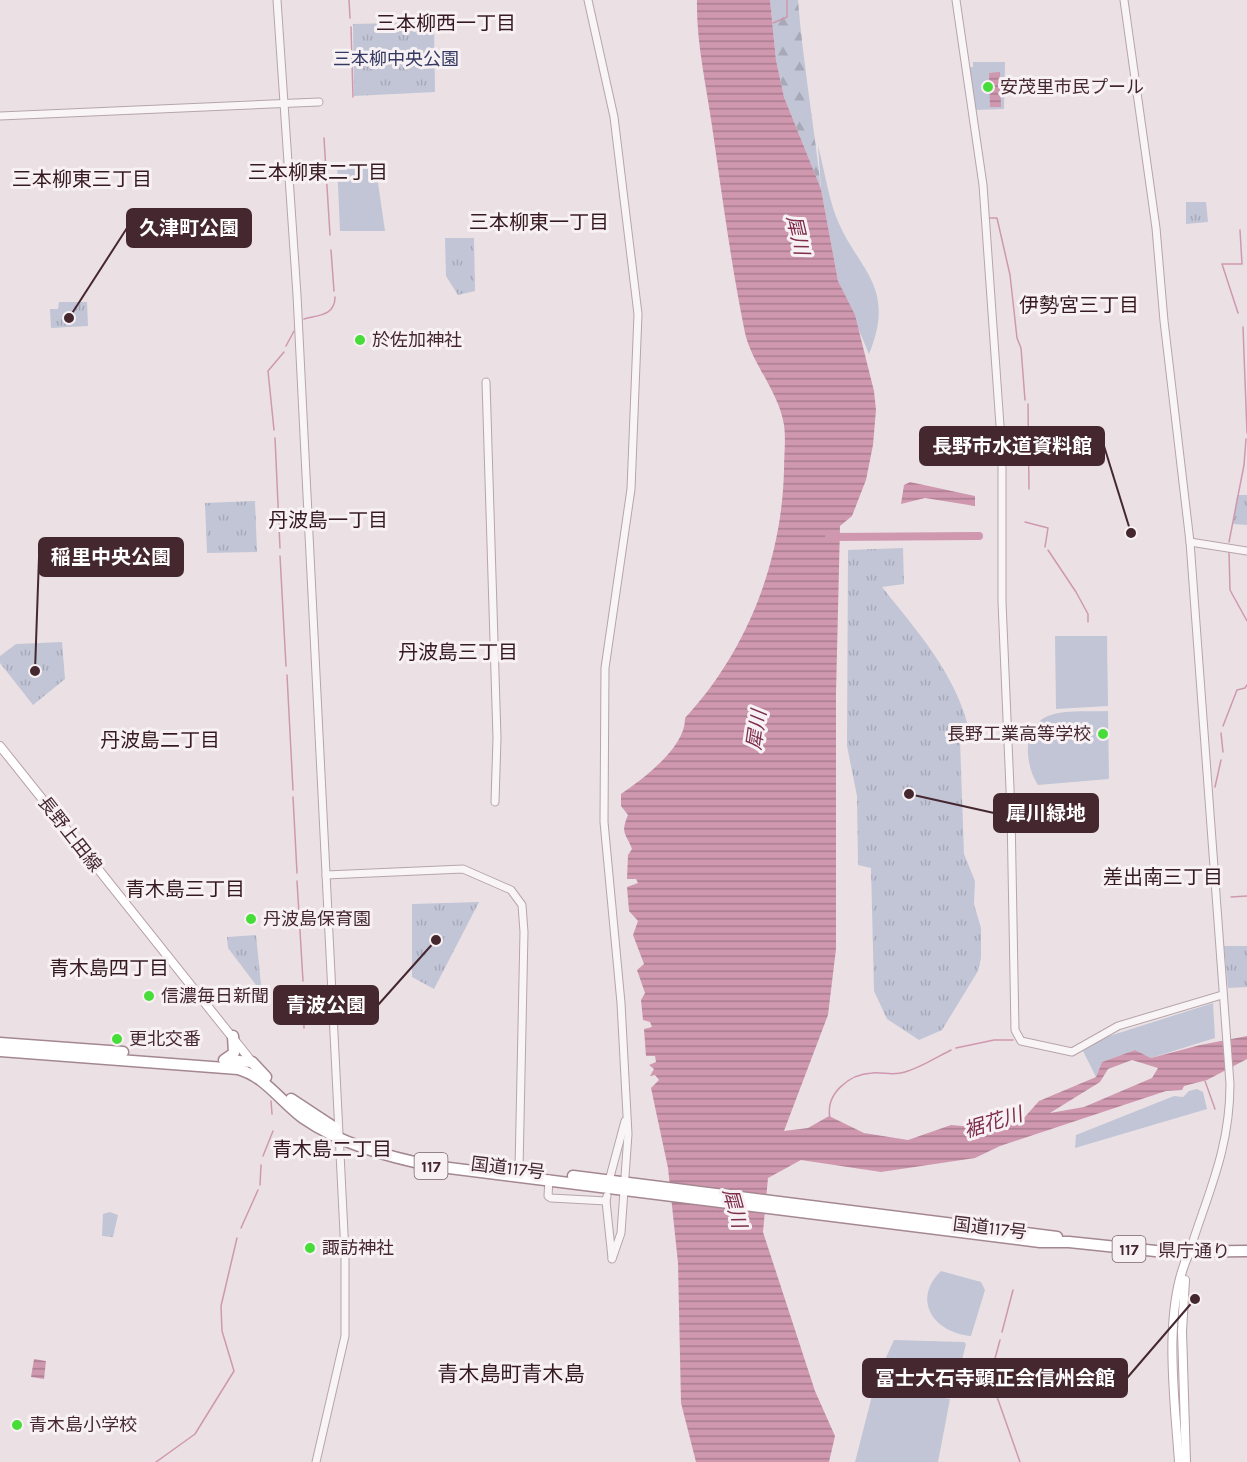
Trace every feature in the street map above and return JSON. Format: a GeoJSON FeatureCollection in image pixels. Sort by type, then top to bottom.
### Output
{"type":"FeatureCollection","features":[{"type":"Feature","properties":{"kind":"highway"},"geometry":{"type":"LineString","coordinates":[[224,1060],[234,1053],[233,1036]]}},
{"type":"Feature","properties":{"kind":"highway"},"geometry":{"type":"LineString","coordinates":[[0,1044],[252,1062],[262,1080]]}},
{"type":"Feature","properties":{"kind":"highway","name":"国道117号"},"geometry":{"type":"LineString","coordinates":[[0,1051],[243,1070],[262,1080],[303,1118],[387,1156],[415,1162],[1041,1238]]}},
{"type":"Feature","properties":{"kind":"highway","name":"国道117号"},"geometry":{"type":"LineString","coordinates":[[252,1062],[288,1098],[340,1134],[403,1154],[519,1169],[628,1187]]}},
{"type":"Feature","properties":{"kind":"highway","name":"県庁通り"},"geometry":{"type":"LineString","coordinates":[[1041,1238],[1189,1253],[1247,1251]]}},
{"type":"Feature","properties":{"kind":"main road","name":"長野上田線"},"geometry":{"type":"LineString","coordinates":[[0,746],[252,1062]]}},
{"type":"Feature","properties":{"kind":"main road"},"geometry":{"type":"LineString","coordinates":[[1179,1462],[1174,1316],[1182,1274],[1189,1253]]}},
{"type":"Feature","properties":{"kind":"main road"},"geometry":{"type":"LineString","coordinates":[[1186,1462],[1182,1331],[1189,1253]]}},
{"type":"Feature","properties":{"kind":"street"},"geometry":{"type":"LineString","coordinates":[[277,0],[297,295],[345,1253],[345,1336],[316,1462]]}},
{"type":"Feature","properties":{"kind":"street"},"geometry":{"type":"LineString","coordinates":[[549,1179],[548,1196],[551,1198],[606,1199],[612,1259],[621,1233],[628,1187],[621,1003],[604,822],[605,668],[631,489],[638,314],[614,117],[588,0]]}},
{"type":"Feature","properties":{"kind":"street"},"geometry":{"type":"LineString","coordinates":[[956,0],[983,185],[1002,454],[1002,602],[1011,812],[1015,1030],[1021,1041],[1072,1052],[1118,1026],[1223,997]]}},
{"type":"Feature","properties":{"kind":"street"},"geometry":{"type":"LineString","coordinates":[[1124,0],[1156,228],[1164,321],[1190,542],[1230,1105],[1224,1150],[1189,1253]]}},
{"type":"Feature","properties":{"kind":"street"},"geometry":{"type":"LineString","coordinates":[[0,116],[319,102]]}},
{"type":"Feature","properties":{"kind":"street"},"geometry":{"type":"LineString","coordinates":[[486,382],[496,678],[495,802]]}},
{"type":"Feature","properties":{"kind":"street"},"geometry":{"type":"LineString","coordinates":[[1190,542],[1247,551]]}},
{"type":"Feature","properties":{"kind":"street"},"geometry":{"type":"LineString","coordinates":[[326,875],[463,869],[503,885],[520,902],[525,915],[525,932],[519,1169]]}},
{"type":"Feature","properties":{"kind":"street"},"geometry":{"type":"LineString","coordinates":[[610,1177],[626,1118]]}},
{"type":"Feature","properties":{"kind":"green space"},"geometry":{"type":"Polygon","coordinates":[[[770,0],[798,0],[821,189],[784,97],[776,60],[770,0]]]}},
{"type":"Feature","properties":{"kind":"green space","name":"三本柳中央公園"},"geometry":{"type":"Polygon","coordinates":[[[434,22],[435,92],[354,96],[353,24],[434,22]]]}},
{"type":"Feature","properties":{"kind":"green space","name":"安茂里市民プール"},"geometry":{"type":"Polygon","coordinates":[[[973,62],[1005,62],[1004,109],[974,110],[969,67],[973,67],[973,62]]]}},
{"type":"Feature","properties":{"kind":"green space"},"geometry":{"type":"Polygon","coordinates":[[[818,145],[833,208],[841,229],[876,292],[879,309],[877,329],[869,354],[838,281],[821,189],[818,145]]]}},
{"type":"Feature","properties":{"kind":"green space"},"geometry":{"type":"Polygon","coordinates":[[[367,162],[376,169],[385,231],[340,231],[337,163],[367,162]]]}},
{"type":"Feature","properties":{"kind":"green space"},"geometry":{"type":"Polygon","coordinates":[[[1186,202],[1206,202],[1208,222],[1186,224],[1186,202]]]}},
{"type":"Feature","properties":{"kind":"green space"},"geometry":{"type":"Polygon","coordinates":[[[445,238],[474,238],[475,291],[458,295],[446,276],[445,238]]]}},
{"type":"Feature","properties":{"kind":"green space"},"geometry":{"type":"Polygon","coordinates":[[[59,302],[87,302],[88,326],[51,328],[50,309],[58,309],[59,302]]]}},
{"type":"Feature","properties":{"kind":"green space"},"geometry":{"type":"Polygon","coordinates":[[[1237,495],[1247,495],[1247,525],[1233,524],[1237,495]]]}},
{"type":"Feature","properties":{"kind":"green space"},"geometry":{"type":"Polygon","coordinates":[[[255,501],[257,552],[207,553],[205,503],[255,501]]]}},
{"type":"Feature","properties":{"kind":"green space"},"geometry":{"type":"Polygon","coordinates":[[[903,548],[904,584],[882,587],[934,654],[945,672],[955,690],[969,730],[963,730],[960,740],[964,854],[975,881],[974,904],[981,928],[981,958],[978,971],[942,1030],[919,1040],[887,1019],[874,991],[871,868],[858,865],[857,796],[847,746],[848,550],[903,548]]]}},
{"type":"Feature","properties":{"kind":"green space"},"geometry":{"type":"Polygon","coordinates":[[[1055,636],[1107,636],[1108,706],[1056,709],[1055,636]]]}},
{"type":"Feature","properties":{"kind":"green space"},"geometry":{"type":"Polygon","coordinates":[[[62,642],[65,679],[33,705],[0,663],[0,656],[16,644],[62,642]]]}},
{"type":"Feature","properties":{"kind":"green space"},"geometry":{"type":"Polygon","coordinates":[[[1108,711],[1109,779],[1038,785],[1030,768],[1028,748],[1033,729],[1039,721],[1062,712],[1108,711]]]}},
{"type":"Feature","properties":{"kind":"green space"},"geometry":{"type":"Polygon","coordinates":[[[479,902],[434,989],[412,977],[412,904],[479,902]]]}},
{"type":"Feature","properties":{"kind":"green space"},"geometry":{"type":"Polygon","coordinates":[[[256,935],[261,985],[256,985],[228,948],[227,937],[256,935]]]}},
{"type":"Feature","properties":{"kind":"green space"},"geometry":{"type":"Polygon","coordinates":[[[1224,946],[1247,946],[1247,987],[1228,988],[1224,946]]]}},
{"type":"Feature","properties":{"kind":"green space"},"geometry":{"type":"Polygon","coordinates":[[[1213,1003],[1215,1038],[1151,1058],[1135,1050],[1102,1062],[1096,1077],[1083,1051],[1103,1038],[1213,1003]]]}},
{"type":"Feature","properties":{"kind":"green space"},"geometry":{"type":"Polygon","coordinates":[[[1197,1089],[1203,1092],[1207,1109],[1075,1148],[1076,1135],[1174,1096],[1183,1097],[1189,1091],[1197,1089]]]}},
{"type":"Feature","properties":{"kind":"green space"},"geometry":{"type":"Polygon","coordinates":[[[110,1212],[118,1215],[113,1237],[102,1236],[103,1214],[110,1212]]]}},
{"type":"Feature","properties":{"kind":"green space"},"geometry":{"type":"Polygon","coordinates":[[[941,1271],[981,1282],[985,1290],[971,1336],[946,1329],[931,1313],[928,1293],[932,1282],[941,1271]]]}},
{"type":"Feature","properties":{"kind":"green space"},"geometry":{"type":"Polygon","coordinates":[[[894,1340],[964,1342],[966,1344],[955,1388],[950,1392],[882,1378],[879,1373],[894,1340]]]}},
{"type":"Feature","properties":{"kind":"green space"},"geometry":{"type":"Polygon","coordinates":[[[882,1387],[950,1399],[938,1462],[855,1462],[874,1388],[882,1387]]]}},
{"type":"Feature","properties":{"kind":"water","name":"犀川"},"geometry":{"type":"Polygon","coordinates":[[[697,0],[770,0],[776,60],[784,97],[821,189],[838,281],[855,315],[874,391],[876,410],[873,445],[866,480],[852,516],[840,526],[836,694],[836,949],[828,1015],[784,1131],[808,1128],[829,1116],[864,1133],[908,1140],[951,1125],[986,1128],[1023,1119],[1039,1101],[1096,1077],[1102,1062],[1135,1050],[1151,1058],[1247,1036],[1247,1059],[1207,1080],[1184,1086],[1182,1090],[1166,1091],[1000,1146],[975,1158],[881,1172],[801,1160],[768,1178],[763,1232],[815,1391],[835,1436],[829,1462],[696,1462],[681,1403],[678,1263],[668,1168],[651,1088],[659,1080],[655,1075],[650,1076],[654,1069],[649,1065],[656,1062],[655,1056],[646,1056],[644,1029],[652,1027],[650,1022],[643,1020],[641,1000],[645,993],[637,970],[644,964],[633,935],[638,921],[629,911],[627,887],[638,883],[636,879],[627,879],[628,855],[632,849],[625,833],[624,826],[628,815],[621,806],[621,794],[651,771],[671,751],[679,740],[685,718],[707,692],[743,634],[768,571],[782,504],[784,425],[777,401],[753,356],[745,333],[702,63],[697,0]],[[1132,1060],[1108,1069],[1100,1082],[1050,1113],[1084,1107],[1152,1078],[1158,1068],[1132,1060]]]}},
{"type":"Feature","properties":{"kind":"water"},"geometry":{"type":"Polygon","coordinates":[[[1000,72],[1001,107],[990,107],[989,73],[1000,72]]]}},
{"type":"Feature","properties":{"kind":"water"},"geometry":{"type":"Polygon","coordinates":[[[910,482],[975,496],[975,506],[925,498],[901,504],[904,485],[910,482]]]}},
{"type":"Feature","properties":{"kind":"water"},"geometry":{"type":"Polygon","coordinates":[[[34,1359],[46,1361],[44,1379],[31,1377],[34,1359]]]}},
{"type":"Feature","properties":{"kind":"waterway"},"geometry":{"type":"LineString","coordinates":[[349,0],[350,18]]}},
{"type":"Feature","properties":{"kind":"waterway"},"geometry":{"type":"LineString","coordinates":[[773,23],[787,17],[787,0]]}},
{"type":"Feature","properties":{"kind":"waterway"},"geometry":{"type":"LineString","coordinates":[[351,27],[353,97]]}},
{"type":"Feature","properties":{"kind":"waterway"},"geometry":{"type":"LineString","coordinates":[[324,138],[330,235]]}},
{"type":"Feature","properties":{"kind":"waterway"},"geometry":{"type":"LineString","coordinates":[[989,218],[997,218],[1010,275],[1017,338],[1021,348],[1025,400]]}},
{"type":"Feature","properties":{"kind":"waterway"},"geometry":{"type":"LineString","coordinates":[[1238,313],[1222,264],[1242,264],[1240,230]]}},
{"type":"Feature","properties":{"kind":"waterway"},"geometry":{"type":"LineString","coordinates":[[331,250],[334,291]]}},
{"type":"Feature","properties":{"kind":"waterway"},"geometry":{"type":"LineString","coordinates":[[304,319],[325,314],[332,308],[335,297]]}},
{"type":"Feature","properties":{"kind":"waterway"},"geometry":{"type":"LineString","coordinates":[[1243,327],[1247,433]]}},
{"type":"Feature","properties":{"kind":"waterway"},"geometry":{"type":"LineString","coordinates":[[286,346],[294,331]]}},
{"type":"Feature","properties":{"kind":"waterway"},"geometry":{"type":"LineString","coordinates":[[274,430],[268,371],[284,352]]}},
{"type":"Feature","properties":{"kind":"waterway"},"geometry":{"type":"LineString","coordinates":[[1028,404],[1029,489]]}},
{"type":"Feature","properties":{"kind":"waterway"},"geometry":{"type":"LineString","coordinates":[[275,438],[280,548]]}},
{"type":"Feature","properties":{"kind":"waterway"},"geometry":{"type":"LineString","coordinates":[[1229,542],[1244,465],[1246,439]]}},
{"type":"Feature","properties":{"kind":"waterway"},"geometry":{"type":"LineString","coordinates":[[1025,522],[1048,528],[1045,547]]}},
{"type":"Feature","properties":{"kind":"waterway"},"geometry":{"type":"LineString","coordinates":[[829,537],[979,536]]}},
{"type":"Feature","properties":{"kind":"waterway"},"geometry":{"type":"LineString","coordinates":[[1048,550],[1076,592],[1088,614],[1088,622]]}},
{"type":"Feature","properties":{"kind":"waterway"},"geometry":{"type":"LineString","coordinates":[[1229,551],[1230,590],[1247,621]]}},
{"type":"Feature","properties":{"kind":"waterway"},"geometry":{"type":"LineString","coordinates":[[280,556],[286,666]]}},
{"type":"Feature","properties":{"kind":"waterway"},"geometry":{"type":"LineString","coordinates":[[287,675],[293,790]]}},
{"type":"Feature","properties":{"kind":"waterway"},"geometry":{"type":"LineString","coordinates":[[1223,726],[1237,690],[1247,685]]}},
{"type":"Feature","properties":{"kind":"waterway"},"geometry":{"type":"LineString","coordinates":[[1221,733],[1223,752]]}},
{"type":"Feature","properties":{"kind":"waterway"},"geometry":{"type":"LineString","coordinates":[[1215,787],[1221,760]]}},
{"type":"Feature","properties":{"kind":"waterway"},"geometry":{"type":"LineString","coordinates":[[293,797],[297,873]]}},
{"type":"Feature","properties":{"kind":"waterway"},"geometry":{"type":"LineString","coordinates":[[297,881],[303,981]]}},
{"type":"Feature","properties":{"kind":"waterway"},"geometry":{"type":"LineString","coordinates":[[1231,897],[1247,896]]}},
{"type":"Feature","properties":{"kind":"waterway"},"geometry":{"type":"LineString","coordinates":[[303,988],[304,1028]]}},
{"type":"Feature","properties":{"kind":"waterway"},"geometry":{"type":"LineString","coordinates":[[956,1048],[994,1040],[1013,1040]]}},
{"type":"Feature","properties":{"kind":"waterway"},"geometry":{"type":"LineString","coordinates":[[830,1118],[831,1101],[835,1093],[847,1081],[863,1074],[905,1072],[951,1050]]}},
{"type":"Feature","properties":{"kind":"waterway"},"geometry":{"type":"LineString","coordinates":[[1205,1081],[1215,1109]]}},
{"type":"Feature","properties":{"kind":"waterway"},"geometry":{"type":"LineString","coordinates":[[271,1101],[272,1114]]}},
{"type":"Feature","properties":{"kind":"waterway"},"geometry":{"type":"LineString","coordinates":[[263,1156],[273,1131]]}},
{"type":"Feature","properties":{"kind":"waterway"},"geometry":{"type":"LineString","coordinates":[[260,1185],[261,1165]]}},
{"type":"Feature","properties":{"kind":"waterway"},"geometry":{"type":"LineString","coordinates":[[241,1228],[258,1190]]}},
{"type":"Feature","properties":{"kind":"waterway"},"geometry":{"type":"LineString","coordinates":[[156,1462],[195,1434],[234,1371],[222,1331],[221,1306],[237,1238]]}},
{"type":"Feature","properties":{"kind":"waterway"},"geometry":{"type":"LineString","coordinates":[[1002,1332],[1013,1290]]}},
{"type":"Feature","properties":{"kind":"waterway"},"geometry":{"type":"LineString","coordinates":[[1000,1340],[990,1377],[1020,1462]]}},
{"type":"Feature","properties":{"kind":"place","name":"安茂里市民プール"},"geometry":{"type":"Point","coordinates":[988,87]}},
{"type":"Feature","properties":{"kind":"place","name":"久津町公園"},"geometry":{"type":"Point","coordinates":[69,318]}},
{"type":"Feature","properties":{"kind":"place","name":"於佐加神社"},"geometry":{"type":"Point","coordinates":[360,340]}},
{"type":"Feature","properties":{"kind":"place","name":"長野市水道資料館"},"geometry":{"type":"Point","coordinates":[1131,533]}},
{"type":"Feature","properties":{"kind":"place","name":"稲里中央公園"},"geometry":{"type":"Point","coordinates":[35,671]}},
{"type":"Feature","properties":{"kind":"place","name":"長野工業高等学校"},"geometry":{"type":"Point","coordinates":[1103,734]}},
{"type":"Feature","properties":{"kind":"place","name":"犀川緑地"},"geometry":{"type":"Point","coordinates":[909,794]}},
{"type":"Feature","properties":{"kind":"place","name":"丹波島保育園"},"geometry":{"type":"Point","coordinates":[251,919]}},
{"type":"Feature","properties":{"kind":"place","name":"青波公園"},"geometry":{"type":"Point","coordinates":[436,940]}},
{"type":"Feature","properties":{"kind":"place","name":"信濃毎日新聞"},"geometry":{"type":"Point","coordinates":[149,996]}},
{"type":"Feature","properties":{"kind":"place","name":"更北交番"},"geometry":{"type":"Point","coordinates":[117,1039]}},
{"type":"Feature","properties":{"kind":"place","name":"諏訪神社"},"geometry":{"type":"Point","coordinates":[310,1248]}},
{"type":"Feature","properties":{"kind":"place","name":"冨士大石寺顕正会信州会館"},"geometry":{"type":"Point","coordinates":[1195,1299]}},
{"type":"Feature","properties":{"kind":"place","name":"青木島小学校"},"geometry":{"type":"Point","coordinates":[17,1425]}},
{"type":"Feature","properties":{"kind":"district","name":"三本柳西一丁目"},"geometry":{"type":"Point","coordinates":[446,23]}},
{"type":"Feature","properties":{"kind":"district","name":"三本柳東二丁目"},"geometry":{"type":"Point","coordinates":[318,172]}},
{"type":"Feature","properties":{"kind":"district","name":"三本柳東三丁目"},"geometry":{"type":"Point","coordinates":[82,179]}},
{"type":"Feature","properties":{"kind":"district","name":"三本柳東一丁目"},"geometry":{"type":"Point","coordinates":[539,222]}},
{"type":"Feature","properties":{"kind":"district","name":"伊勢宮三丁目"},"geometry":{"type":"Point","coordinates":[1079,305]}},
{"type":"Feature","properties":{"kind":"district","name":"丹波島一丁目"},"geometry":{"type":"Point","coordinates":[328,520]}},
{"type":"Feature","properties":{"kind":"district","name":"丹波島三丁目"},"geometry":{"type":"Point","coordinates":[458,652]}},
{"type":"Feature","properties":{"kind":"district","name":"丹波島二丁目"},"geometry":{"type":"Point","coordinates":[160,740]}},
{"type":"Feature","properties":{"kind":"district","name":"差出南三丁目"},"geometry":{"type":"Point","coordinates":[1163,877]}},
{"type":"Feature","properties":{"kind":"district","name":"青木島三丁目"},"geometry":{"type":"Point","coordinates":[185,889]}},
{"type":"Feature","properties":{"kind":"district","name":"青木島四丁目"},"geometry":{"type":"Point","coordinates":[109,968]}},
{"type":"Feature","properties":{"kind":"district","name":"青木島二丁目"},"geometry":{"type":"Point","coordinates":[332,1149]}},
{"type":"Feature","properties":{"kind":"district","name":"青木島町青木島"},"geometry":{"type":"Point","coordinates":[511,1374]}},
{"type":"Feature","properties":{"kind":"water label","name":"裾花川"},"geometry":{"type":"Point","coordinates":[993,1122]}}]}
